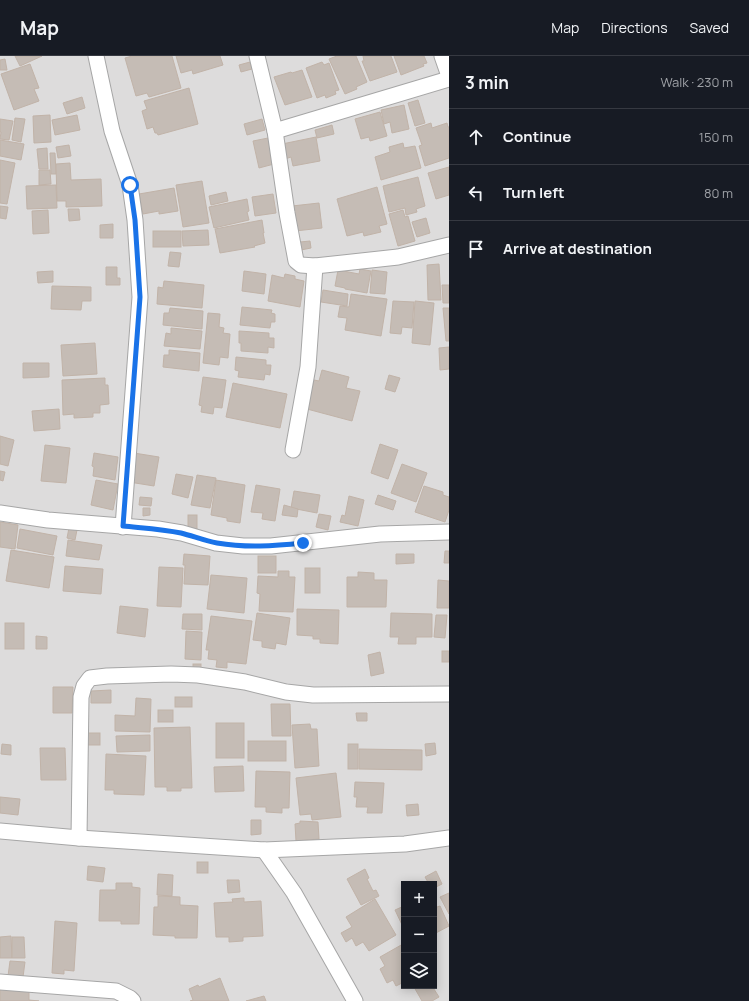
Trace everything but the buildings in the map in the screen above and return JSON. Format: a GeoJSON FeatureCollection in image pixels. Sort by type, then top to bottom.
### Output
{"type":"FeatureCollection","features":[{"type":"Feature","properties":{"kind":"street"},"geometry":{"type":"LineString","coordinates":[[96,56],[112,131],[130,185],[135,220],[140,297],[123,526]]}},
{"type":"Feature","properties":{"kind":"street"},"geometry":{"type":"LineString","coordinates":[[257,56],[275,131],[287,213],[296,261],[301,265],[315,266],[398,257],[449,245]]}},
{"type":"Feature","properties":{"kind":"street"},"geometry":{"type":"LineString","coordinates":[[442,56],[449,76]]}},
{"type":"Feature","properties":{"kind":"street"},"geometry":{"type":"LineString","coordinates":[[275,131],[449,79]]}},
{"type":"Feature","properties":{"kind":"street"},"geometry":{"type":"LineString","coordinates":[[293,450],[308,367],[315,266]]}},
{"type":"Feature","properties":{"kind":"street"},"geometry":{"type":"LineString","coordinates":[[0,513],[48,520],[158,529],[182,533],[216,543],[264,546],[380,534],[449,532]]}},
{"type":"Feature","properties":{"kind":"street"},"geometry":{"type":"LineString","coordinates":[[79,838],[81,696],[84,686],[90,678],[171,674],[198,675],[245,682],[286,692],[313,695],[449,694]]}},
{"type":"Feature","properties":{"kind":"street"},"geometry":{"type":"LineString","coordinates":[[0,831],[79,838],[264,850],[406,844],[449,838]]}},
{"type":"Feature","properties":{"kind":"street"},"geometry":{"type":"LineString","coordinates":[[264,850],[294,893],[355,1001]]}},
{"type":"Feature","properties":{"kind":"street"},"geometry":{"type":"LineString","coordinates":[[0,982],[116,991],[133,1001]]}},
{"type":"Feature","properties":{"kind":"shaded area"},"geometry":{"type":"Polygon","coordinates":[[[0,56],[449,56],[449,1001],[0,1001],[0,56]]]}},
{"type":"Feature","properties":{"kind":"route"},"geometry":{"type":"LineString","coordinates":[[130,185],[135,220],[140,297],[123,526],[158,529],[182,533],[216,543],[243,546],[271,546],[303,543]]}}]}
